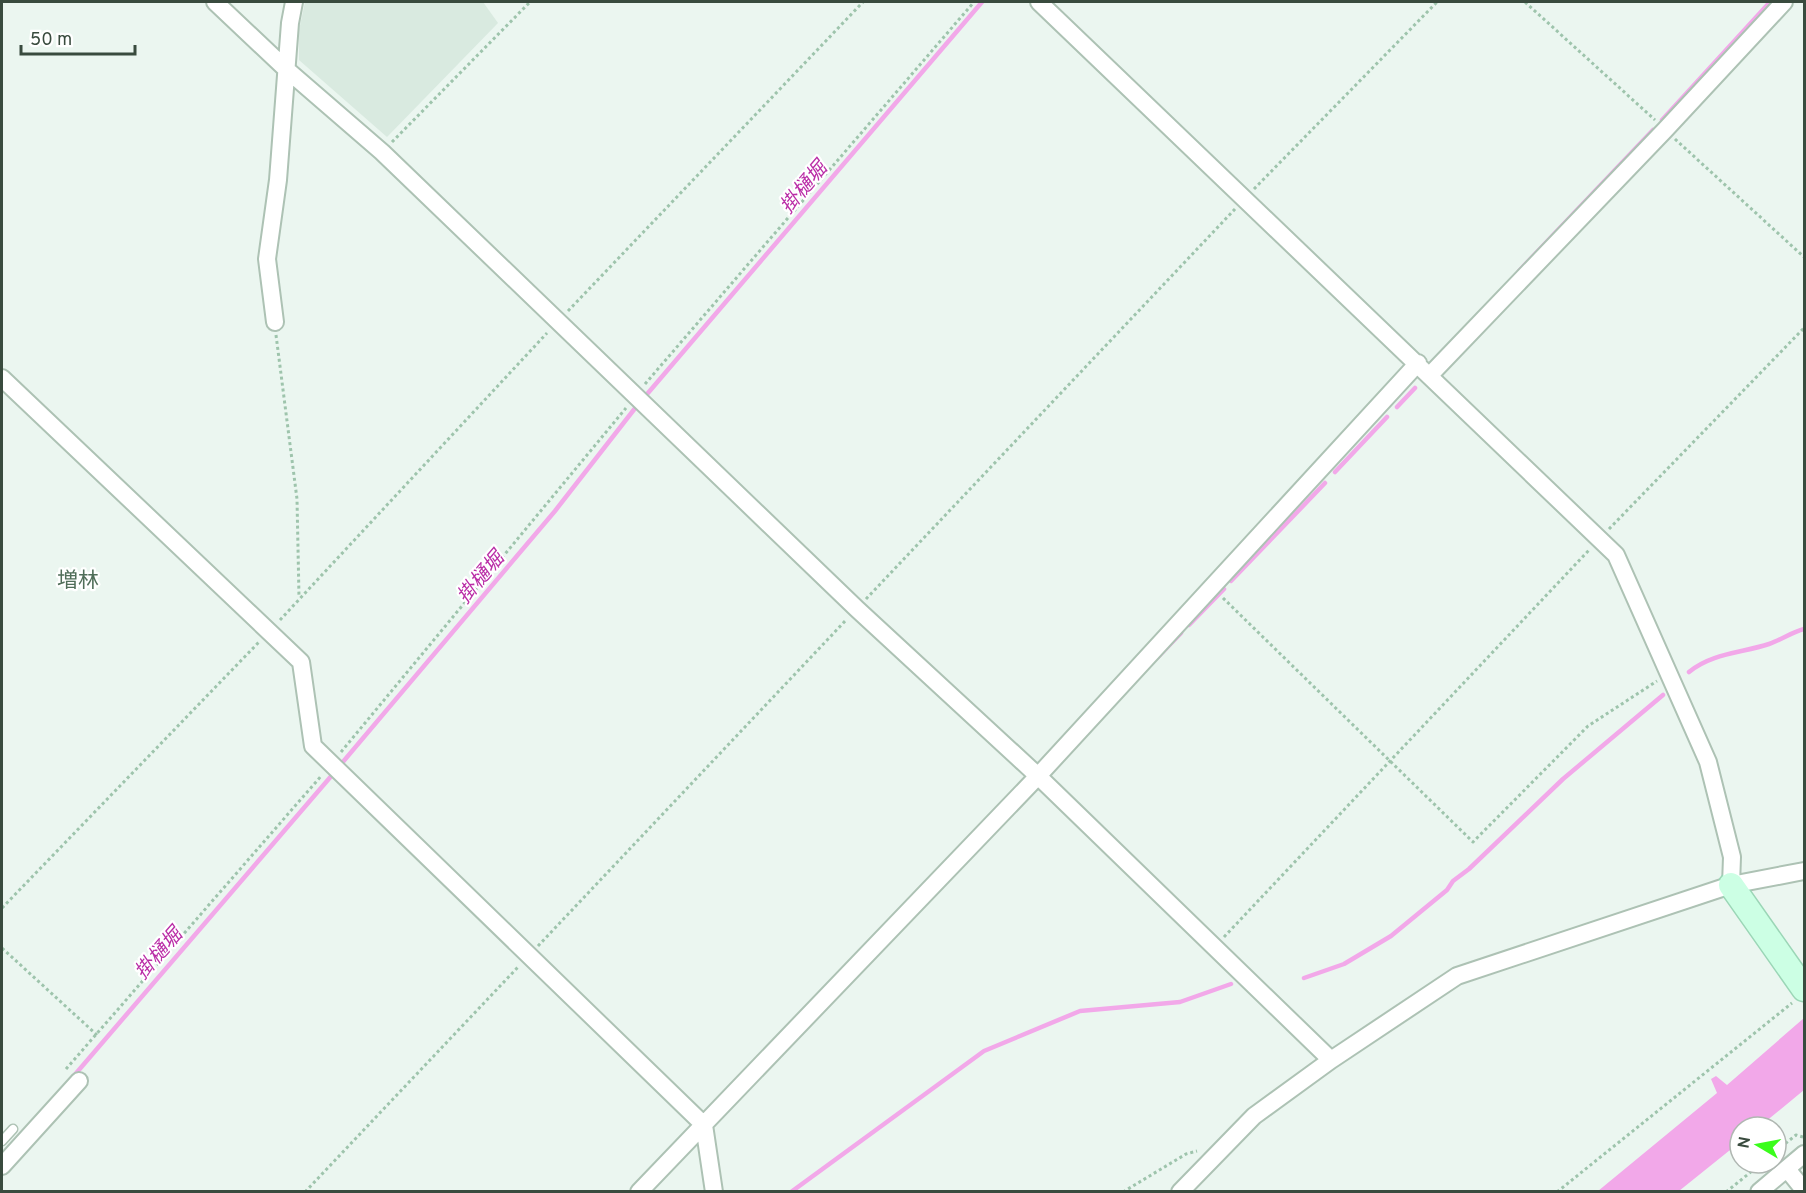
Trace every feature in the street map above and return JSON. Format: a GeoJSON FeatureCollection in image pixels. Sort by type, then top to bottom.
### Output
{"type":"FeatureCollection","features":[{"type":"Feature","properties":{"kind":"street"},"geometry":{"type":"LineString","coordinates":[[215,2],[286,69],[382,152],[857,609],[1038,777],[1331,1060]]}},
{"type":"Feature","properties":{"kind":"street"},"geometry":{"type":"LineString","coordinates":[[275,322],[267,259],[278,180],[290,24],[294,2]]}},
{"type":"Feature","properties":{"kind":"street"},"geometry":{"type":"LineString","coordinates":[[1039,2],[1616,555],[1708,762],[1731,857],[1731,885],[1800,995]]}},
{"type":"Feature","properties":{"kind":"street"},"geometry":{"type":"LineString","coordinates":[[639,1191],[1038,777],[1212,587],[1424,369],[1665,130],[1784,2]]}},
{"type":"Feature","properties":{"kind":"street"},"geometry":{"type":"LineString","coordinates":[[2,378],[93,467],[270,630],[301,662],[313,746],[704,1125],[714,1191]]}},
{"type":"Feature","properties":{"kind":"street"},"geometry":{"type":"LineString","coordinates":[[1180,1191],[1254,1116],[1331,1060],[1457,976],[1731,885],[1804,871]]}},
{"type":"Feature","properties":{"kind":"street"},"geometry":{"type":"LineString","coordinates":[[3,1159],[79,1081]]}},
{"type":"Feature","properties":{"kind":"street"},"geometry":{"type":"LineString","coordinates":[[1788,1168],[1804,1154]]}},
{"type":"Feature","properties":{"kind":"street"},"geometry":{"type":"LineString","coordinates":[[1788,1170],[1804,1190]]}},
{"type":"Feature","properties":{"kind":"street"},"geometry":{"type":"LineString","coordinates":[[1759,1191],[1779,1175]]}},
{"type":"Feature","properties":{"kind":"lane"},"geometry":{"type":"LineString","coordinates":[[2,1141],[13,1129]]}},
{"type":"Feature","properties":{"kind":"path"},"geometry":{"type":"LineString","coordinates":[[382,152],[530,2]]}},
{"type":"Feature","properties":{"kind":"path"},"geometry":{"type":"LineString","coordinates":[[2,908],[270,630],[559,320],[862,2]]}},
{"type":"Feature","properties":{"kind":"path"},"geometry":{"type":"LineString","coordinates":[[59,1078],[334,768],[640,398],[974,2]]}},
{"type":"Feature","properties":{"kind":"path"},"geometry":{"type":"LineString","coordinates":[[305,1191],[1245,198],[1437,2]]}},
{"type":"Feature","properties":{"kind":"path"},"geometry":{"type":"LineString","coordinates":[[1525,2],[1804,257]]}},
{"type":"Feature","properties":{"kind":"path"},"geometry":{"type":"LineString","coordinates":[[275,322],[297,499],[299,598]]}},
{"type":"Feature","properties":{"kind":"path"},"geometry":{"type":"LineString","coordinates":[[1214,947],[1388,760],[1804,328]]}},
{"type":"Feature","properties":{"kind":"path"},"geometry":{"type":"LineString","coordinates":[[1212,587],[1473,842],[1588,726],[1669,673]]}},
{"type":"Feature","properties":{"kind":"path"},"geometry":{"type":"LineString","coordinates":[[2,948],[97,1035]]}},
{"type":"Feature","properties":{"kind":"path"},"geometry":{"type":"LineString","coordinates":[[1557,1191],[1800,995]]}},
{"type":"Feature","properties":{"kind":"path"},"geometry":{"type":"LineString","coordinates":[[1788,1141],[1796,1135],[1804,1138]]}},
{"type":"Feature","properties":{"kind":"path"},"geometry":{"type":"LineString","coordinates":[[1123,1191],[1185,1154],[1230,1142]]}},
{"type":"Feature","properties":{"kind":"path"},"geometry":{"type":"LineString","coordinates":[[1726,1191],[1747,1175]]}},
{"type":"Feature","properties":{"kind":"shaded area"},"geometry":{"type":"Polygon","coordinates":[[[305,2],[483,2],[498,23],[387,137],[299,60],[299,30],[305,2]]]}},
{"type":"Feature","properties":{"kind":"shaded area"},"geometry":{"type":"Polygon","coordinates":[[[1804,1018],[1804,1090],[1774,1115],[1728,1115],[1728,1152],[1679,1191],[1598,1191],[1717,1093],[1711,1079],[1716,1076],[1727,1085],[1804,1018]]]}},
{"type":"Feature","properties":{"kind":"waterway","name":"掛樋堀"},"geometry":{"type":"LineString","coordinates":[[648,393],[982,2]]}},
{"type":"Feature","properties":{"kind":"waterway"},"geometry":{"type":"LineString","coordinates":[[1662,120],[1770,2]]}},
{"type":"Feature","properties":{"kind":"waterway"},"geometry":{"type":"LineString","coordinates":[[1519,271],[1653,130]]}},
{"type":"Feature","properties":{"kind":"waterway"},"geometry":{"type":"LineString","coordinates":[[1397,407],[1415,388]]}},
{"type":"Feature","properties":{"kind":"waterway","name":"掛樋堀"},"geometry":{"type":"LineString","coordinates":[[342,763],[555,511],[636,407]]}},
{"type":"Feature","properties":{"kind":"waterway"},"geometry":{"type":"LineString","coordinates":[[1335,472],[1387,417]]}},
{"type":"Feature","properties":{"kind":"waterway"},"geometry":{"type":"LineString","coordinates":[[1231,581],[1325,483]]}},
{"type":"Feature","properties":{"kind":"waterway"},"geometry":{"type":"LineString","coordinates":[[1189,625],[1224,589]]}},
{"type":"Feature","properties":{"kind":"waterway"},"geometry":{"type":"LineString","coordinates":[[1689,672],[1717,657],[1769,644],[1804,629]]}},
{"type":"Feature","properties":{"kind":"waterway"},"geometry":{"type":"LineString","coordinates":[[1157,658],[1181,633]]}},
{"type":"Feature","properties":{"kind":"waterway"},"geometry":{"type":"LineString","coordinates":[[1304,978],[1344,964],[1391,936],[1447,890],[1453,881],[1469,869],[1563,779],[1663,695]]}},
{"type":"Feature","properties":{"kind":"waterway","name":"掛樋堀"},"geometry":{"type":"LineString","coordinates":[[72,1078],[333,774]]}},
{"type":"Feature","properties":{"kind":"waterway"},"geometry":{"type":"LineString","coordinates":[[791,1192],[984,1051],[1080,1011],[1180,1002],[1231,984]]}},
{"type":"Feature","properties":{"kind":"district","name":"増林"},"geometry":{"type":"Point","coordinates":[78,580]}}]}
